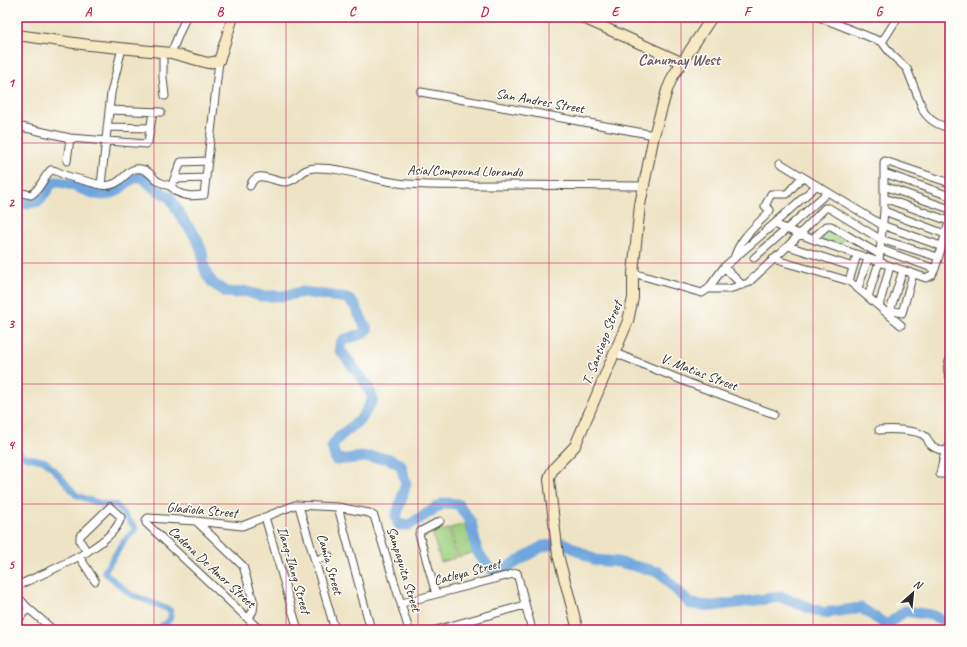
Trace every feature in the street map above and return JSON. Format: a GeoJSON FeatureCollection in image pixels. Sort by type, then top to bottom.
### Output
{"type":"FeatureCollection","features":[{"type":"Feature","properties":{"kind":"main road"},"geometry":{"type":"LineString","coordinates":[[17,35],[167,52],[208,63],[219,61],[233,17]]}},
{"type":"Feature","properties":{"kind":"main road"},"geometry":{"type":"LineString","coordinates":[[581,17],[681,62]]}},
{"type":"Feature","properties":{"kind":"main road","name":"T. Santiago Street"},"geometry":{"type":"LineString","coordinates":[[574,629],[558,554],[549,486],[550,475],[554,468],[575,446],[615,353],[630,313],[633,298],[633,273],[640,205],[654,135],[667,90],[681,62],[712,17]]}},
{"type":"Feature","properties":{"kind":"street"},"geometry":{"type":"LineString","coordinates":[[165,96],[163,78],[167,52],[186,17]]}},
{"type":"Feature","properties":{"kind":"street"},"geometry":{"type":"LineString","coordinates":[[819,17],[882,42],[891,54],[907,69],[928,119],[936,124],[950,128]]}},
{"type":"Feature","properties":{"kind":"street"},"geometry":{"type":"LineString","coordinates":[[882,42],[898,17]]}},
{"type":"Feature","properties":{"kind":"street"},"geometry":{"type":"LineString","coordinates":[[101,185],[111,93],[122,48]]}},
{"type":"Feature","properties":{"kind":"street"},"geometry":{"type":"LineString","coordinates":[[17,192],[31,196],[36,192],[51,170],[56,170],[67,176],[109,186],[122,180],[130,172],[140,169],[147,171],[157,181],[171,187],[177,192],[188,196],[204,195],[219,61]]}},
{"type":"Feature","properties":{"kind":"street","name":"San Andres Street"},"geometry":{"type":"LineString","coordinates":[[421,92],[654,135]]}},
{"type":"Feature","properties":{"kind":"street"},"geometry":{"type":"LineString","coordinates":[[109,110],[161,112]]}},
{"type":"Feature","properties":{"kind":"street"},"geometry":{"type":"LineString","coordinates":[[17,126],[70,138],[146,144],[148,142],[153,112]]}},
{"type":"Feature","properties":{"kind":"street"},"geometry":{"type":"LineString","coordinates":[[108,126],[150,128]]}},
{"type":"Feature","properties":{"kind":"street"},"geometry":{"type":"LineString","coordinates":[[67,161],[70,138]]}},
{"type":"Feature","properties":{"kind":"street"},"geometry":{"type":"LineString","coordinates":[[171,187],[181,162],[208,161]]}},
{"type":"Feature","properties":{"kind":"street"},"geometry":{"type":"LineString","coordinates":[[868,297],[879,262],[880,239],[884,211],[883,164],[885,161],[950,183]]}},
{"type":"Feature","properties":{"kind":"street"},"geometry":{"type":"LineString","coordinates":[[780,163],[827,193],[882,225],[941,246]]}},
{"type":"Feature","properties":{"kind":"street","name":"Asia/Compound Llorando"},"geometry":{"type":"LineString","coordinates":[[250,186],[252,181],[257,177],[265,176],[275,180],[287,182],[295,178],[304,170],[313,168],[329,168],[406,184],[644,186]]}},
{"type":"Feature","properties":{"kind":"street"},"geometry":{"type":"LineString","coordinates":[[884,173],[950,196]]}},
{"type":"Feature","properties":{"kind":"street"},"geometry":{"type":"LineString","coordinates":[[734,259],[741,240],[769,212],[770,210],[765,206],[765,204],[771,194],[787,194],[802,177]]}},
{"type":"Feature","properties":{"kind":"street"},"geometry":{"type":"LineString","coordinates":[[174,179],[206,178]]}},
{"type":"Feature","properties":{"kind":"street"},"geometry":{"type":"LineString","coordinates":[[708,289],[724,267],[816,186]]}},
{"type":"Feature","properties":{"kind":"street"},"geometry":{"type":"LineString","coordinates":[[884,186],[950,209]]}},
{"type":"Feature","properties":{"kind":"street"},"geometry":{"type":"LineString","coordinates":[[754,258],[827,193]]}},
{"type":"Feature","properties":{"kind":"street"},"geometry":{"type":"LineString","coordinates":[[774,224],[857,255],[926,278],[932,275],[950,220],[884,198]]}},
{"type":"Feature","properties":{"kind":"street"},"geometry":{"type":"LineString","coordinates":[[633,273],[702,292],[708,289],[729,289],[748,283],[788,246],[825,208],[829,208],[880,239],[938,257]]}},
{"type":"Feature","properties":{"kind":"street"},"geometry":{"type":"LineString","coordinates":[[884,211],[945,234]]}},
{"type":"Feature","properties":{"kind":"street"},"geometry":{"type":"LineString","coordinates":[[812,239],[827,226],[831,226],[880,252],[935,269]]}},
{"type":"Feature","properties":{"kind":"street"},"geometry":{"type":"LineString","coordinates":[[788,246],[853,267]]}},
{"type":"Feature","properties":{"kind":"street"},"geometry":{"type":"LineString","coordinates":[[849,281],[857,255]]}},
{"type":"Feature","properties":{"kind":"street"},"geometry":{"type":"LineString","coordinates":[[858,288],[868,258]]}},
{"type":"Feature","properties":{"kind":"street"},"geometry":{"type":"LineString","coordinates":[[773,259],[849,281],[879,306],[890,312],[901,325]]}},
{"type":"Feature","properties":{"kind":"street"},"geometry":{"type":"LineString","coordinates":[[879,306],[890,266]]}},
{"type":"Feature","properties":{"kind":"street"},"geometry":{"type":"LineString","coordinates":[[724,267],[742,285]]}},
{"type":"Feature","properties":{"kind":"street"},"geometry":{"type":"LineString","coordinates":[[890,312],[902,270]]}},
{"type":"Feature","properties":{"kind":"street"},"geometry":{"type":"LineString","coordinates":[[890,312],[902,313],[914,274]]}},
{"type":"Feature","properties":{"kind":"street","name":"V. Matias Street"},"geometry":{"type":"LineString","coordinates":[[615,353],[689,383],[774,414]]}},
{"type":"Feature","properties":{"kind":"street"},"geometry":{"type":"LineString","coordinates":[[950,359],[947,366],[947,372],[950,377]]}},
{"type":"Feature","properties":{"kind":"street"},"geometry":{"type":"LineString","coordinates":[[878,430],[905,430],[922,435],[926,437],[931,445],[945,452]]}},
{"type":"Feature","properties":{"kind":"street"},"geometry":{"type":"LineString","coordinates":[[950,445],[945,452],[940,474],[950,474]]}},
{"type":"Feature","properties":{"kind":"street","name":"Gladiola Street"},"geometry":{"type":"LineString","coordinates":[[146,523],[148,518],[242,526],[291,506],[338,507],[369,513],[374,516]]}},
{"type":"Feature","properties":{"kind":"street","name":"Camia Street"},"geometry":{"type":"LineString","coordinates":[[299,506],[335,630]]}},
{"type":"Feature","properties":{"kind":"street"},"geometry":{"type":"LineString","coordinates":[[17,586],[87,552],[101,543],[114,530],[121,517],[110,507],[80,536],[80,541],[87,552]]}},
{"type":"Feature","properties":{"kind":"street"},"geometry":{"type":"LineString","coordinates":[[338,507],[371,630]]}},
{"type":"Feature","properties":{"kind":"street","name":"Sampaguita Street"},"geometry":{"type":"LineString","coordinates":[[374,516],[402,603],[409,630]]}},
{"type":"Feature","properties":{"kind":"street","name":"Ilang-Ilang Street"},"geometry":{"type":"LineString","coordinates":[[265,517],[298,630]]}},
{"type":"Feature","properties":{"kind":"street"},"geometry":{"type":"LineString","coordinates":[[196,521],[243,566],[254,603],[253,611],[248,619]]}},
{"type":"Feature","properties":{"kind":"street"},"geometry":{"type":"LineString","coordinates":[[436,594],[419,534],[421,531],[440,521]]}},
{"type":"Feature","properties":{"kind":"street","name":"Cadena De Amor Street"},"geometry":{"type":"LineString","coordinates":[[146,523],[260,630]]}},
{"type":"Feature","properties":{"kind":"street"},"geometry":{"type":"LineString","coordinates":[[79,556],[95,581]]}},
{"type":"Feature","properties":{"kind":"street"},"geometry":{"type":"LineString","coordinates":[[315,560],[328,556]]}},
{"type":"Feature","properties":{"kind":"street","name":"Catleya Street"},"geometry":{"type":"LineString","coordinates":[[402,603],[517,572],[525,605]]}},
{"type":"Feature","properties":{"kind":"street"},"geometry":{"type":"LineString","coordinates":[[17,596],[53,630]]}},
{"type":"Feature","properties":{"kind":"street"},"geometry":{"type":"LineString","coordinates":[[436,630],[525,605],[532,630]]}},
{"type":"Feature","properties":{"kind":"street"},"geometry":{"type":"LineString","coordinates":[[17,621],[28,608]]}},
{"type":"Feature","properties":{"kind":"green space"},"geometry":{"type":"Polygon","coordinates":[[[825,230],[844,236],[841,246],[821,240],[825,230]]]}},
{"type":"Feature","properties":{"kind":"green space"},"geometry":{"type":"Polygon","coordinates":[[[465,524],[474,552],[458,557],[450,528],[465,524]]]}},
{"type":"Feature","properties":{"kind":"green space"},"geometry":{"type":"Polygon","coordinates":[[[448,529],[456,558],[441,562],[432,533],[448,529]]]}},
{"type":"Feature","properties":{"kind":"waterway"},"geometry":{"type":"LineString","coordinates":[[17,201],[27,204],[39,201],[53,182],[66,183],[91,193],[104,195],[115,192],[131,180],[142,177],[155,189],[170,197],[180,215],[197,239],[208,277],[214,284],[226,292],[236,293],[244,291],[261,296],[282,296],[303,292],[347,298],[355,306],[367,330],[362,334],[343,340],[340,345],[340,350],[367,385],[373,399],[362,418],[340,436],[332,446],[336,460],[365,457],[387,458],[401,465],[406,484],[396,517],[399,525],[409,525],[444,503],[458,504],[471,522],[477,551],[489,568],[497,572],[543,546],[564,543],[595,560],[618,562],[659,572],[690,604],[713,606],[781,597],[823,613],[861,608],[887,625],[905,611],[931,615],[950,623]]}},
{"type":"Feature","properties":{"kind":"waterway"},"geometry":{"type":"LineString","coordinates":[[17,449],[22,456],[45,461],[76,495],[107,505],[116,505],[136,529],[124,541],[104,572],[130,594],[170,610],[171,614],[167,623],[155,630]]}},
{"type":"Feature","properties":{"kind":"district","name":"Canumay West"},"geometry":{"type":"Point","coordinates":[679,60]}}]}
